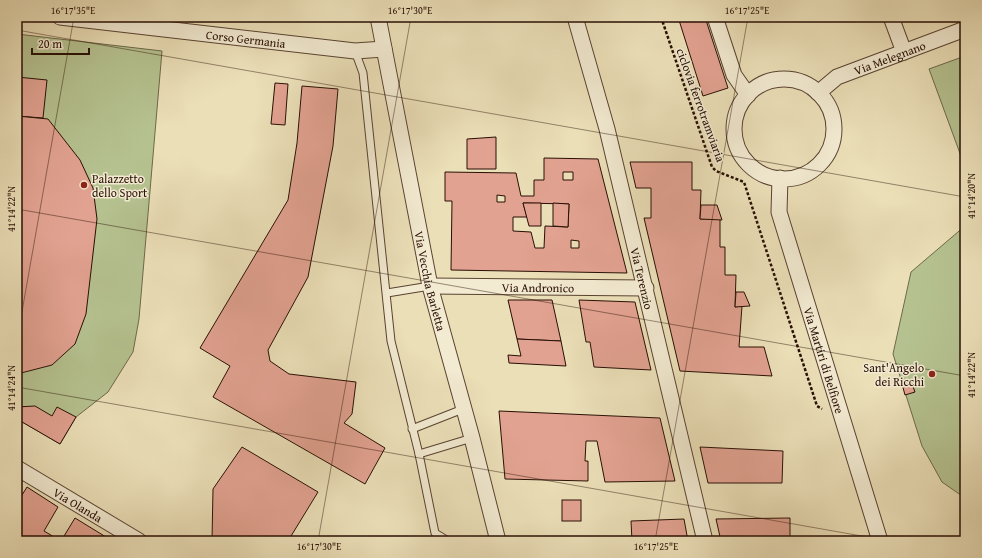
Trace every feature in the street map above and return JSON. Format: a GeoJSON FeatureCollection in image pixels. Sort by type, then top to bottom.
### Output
{"type":"FeatureCollection","features":[{"type":"Feature","properties":{"kind":"street","name":"Corso Germania"},"geometry":{"type":"LineString","coordinates":[[60,17],[355,51],[384,49]]}},
{"type":"Feature","properties":{"kind":"street","name":"Via Vecchia Barletta"},"geometry":{"type":"LineString","coordinates":[[378,17],[430,286],[472,438],[498,541]]}},
{"type":"Feature","properties":{"kind":"street","name":"Via Terenzio"},"geometry":{"type":"LineString","coordinates":[[575,17],[607,129],[705,541]]}},
{"type":"Feature","properties":{"kind":"street"},"geometry":{"type":"LineString","coordinates":[[715,17],[734,75],[748,95]]}},
{"type":"Feature","properties":{"kind":"street"},"geometry":{"type":"LineString","coordinates":[[891,17],[904,52]]}},
{"type":"Feature","properties":{"kind":"street","name":"Via Melegnano"},"geometry":{"type":"LineString","coordinates":[[818,93],[837,77],[965,29]]}},
{"type":"Feature","properties":{"kind":"street"},"geometry":{"type":"LineString","coordinates":[[776,79],[796,80],[814,88],[818,93],[827,103],[834,121],[833,141],[825,159],[811,172],[792,179],[772,178],[754,170],[741,156],[734,137],[735,117],[743,99],[757,86],[776,79]]}},
{"type":"Feature","properties":{"kind":"street","name":"Via Martiri di Belfiore"},"geometry":{"type":"LineString","coordinates":[[780,178],[779,212],[880,541]]}},
{"type":"Feature","properties":{"kind":"street","name":"Via Andronico"},"geometry":{"type":"LineString","coordinates":[[430,286],[646,288]]}},
{"type":"Feature","properties":{"kind":"street","name":"Via Olanda"},"geometry":{"type":"LineString","coordinates":[[17,468],[139,541]]}},
{"type":"Feature","properties":{"kind":"lane"},"geometry":{"type":"LineString","coordinates":[[355,51],[363,73],[391,341],[419,454],[435,533],[448,541]]}},
{"type":"Feature","properties":{"kind":"lane"},"geometry":{"type":"LineString","coordinates":[[387,293],[430,286]]}},
{"type":"Feature","properties":{"kind":"lane"},"geometry":{"type":"LineString","coordinates":[[412,428],[463,409]]}},
{"type":"Feature","properties":{"kind":"lane"},"geometry":{"type":"LineString","coordinates":[[419,454],[472,438]]}},
{"type":"Feature","properties":{"kind":"path","name":"ciclovia ferrotramviaria"},"geometry":{"type":"LineString","coordinates":[[661,17],[712,167],[716,171],[744,182],[817,406],[824,411]]}},
{"type":"Feature","properties":{"kind":"green space","name":"Palazzetto dello Sport"},"geometry":{"type":"Polygon","coordinates":[[[17,34],[162,51],[139,319],[133,352],[108,392],[76,417],[60,444],[17,419],[17,34]]]}},
{"type":"Feature","properties":{"kind":"green space"},"geometry":{"type":"Polygon","coordinates":[[[965,56],[965,167],[929,69],[965,56]]]}},
{"type":"Feature","properties":{"kind":"green space","name":"Sant'Angelo dei Ricchi"},"geometry":{"type":"Polygon","coordinates":[[[965,226],[965,498],[942,482],[922,446],[893,354],[911,272],[965,226]]]}},
{"type":"Feature","properties":{"kind":"building"},"geometry":{"type":"Polygon","coordinates":[[[678,17],[705,17],[728,88],[703,96],[678,17]]]}},
{"type":"Feature","properties":{"kind":"building"},"geometry":{"type":"Polygon","coordinates":[[[17,77],[47,80],[43,118],[17,116],[17,77]]]}},
{"type":"Feature","properties":{"kind":"building"},"geometry":{"type":"Polygon","coordinates":[[[275,83],[288,84],[285,125],[271,124],[275,83]]]}},
{"type":"Feature","properties":{"kind":"building"},"geometry":{"type":"Polygon","coordinates":[[[302,86],[338,89],[333,146],[308,277],[268,350],[270,361],[289,374],[356,382],[352,414],[344,423],[385,448],[365,484],[213,397],[230,366],[200,348],[288,200],[297,143],[302,86]]]}},
{"type":"Feature","properties":{"kind":"building"},"geometry":{"type":"Polygon","coordinates":[[[17,116],[48,119],[80,160],[93,188],[97,219],[86,314],[75,344],[52,365],[21,373],[17,373],[17,116]]]}},
{"type":"Feature","properties":{"kind":"building"},"geometry":{"type":"Polygon","coordinates":[[[496,137],[496,169],[467,169],[467,139],[496,137]]]}},
{"type":"Feature","properties":{"kind":"building"},"geometry":{"type":"Polygon","coordinates":[[[544,158],[598,159],[627,273],[451,270],[452,201],[445,201],[445,172],[516,173],[521,196],[534,196],[534,180],[544,180],[544,158]],[[563,172],[563,180],[573,180],[573,172],[563,172]],[[497,195],[497,202],[505,202],[505,196],[497,195]],[[523,203],[527,217],[513,217],[513,231],[531,232],[535,248],[544,248],[545,226],[568,227],[569,204],[523,203]],[[571,240],[571,248],[579,248],[579,241],[571,240]]]}},
{"type":"Feature","properties":{"kind":"building"},"geometry":{"type":"Polygon","coordinates":[[[630,162],[692,162],[692,190],[701,190],[700,219],[720,219],[720,247],[725,247],[725,275],[736,275],[735,307],[742,306],[739,347],[764,347],[772,376],[680,371],[644,218],[651,218],[651,188],[636,188],[630,162]]]}},
{"type":"Feature","properties":{"kind":"building"},"geometry":{"type":"Polygon","coordinates":[[[523,203],[541,203],[541,226],[529,226],[523,203]]]}},
{"type":"Feature","properties":{"kind":"building"},"geometry":{"type":"Polygon","coordinates":[[[553,203],[569,204],[568,227],[553,226],[553,203]]]}},
{"type":"Feature","properties":{"kind":"building"},"geometry":{"type":"Polygon","coordinates":[[[701,205],[717,205],[722,220],[700,219],[701,205]]]}},
{"type":"Feature","properties":{"kind":"building"},"geometry":{"type":"Polygon","coordinates":[[[736,292],[744,292],[750,306],[735,307],[736,292]]]}},
{"type":"Feature","properties":{"kind":"building"},"geometry":{"type":"Polygon","coordinates":[[[508,300],[552,300],[561,341],[517,339],[508,300]]]}},
{"type":"Feature","properties":{"kind":"building"},"geometry":{"type":"Polygon","coordinates":[[[579,300],[635,302],[651,370],[594,367],[590,342],[586,342],[579,300]]]}},
{"type":"Feature","properties":{"kind":"building"},"geometry":{"type":"Polygon","coordinates":[[[517,339],[561,341],[566,366],[509,363],[508,355],[521,356],[517,339]]]}},
{"type":"Feature","properties":{"kind":"building"},"geometry":{"type":"Polygon","coordinates":[[[911,381],[915,392],[905,395],[902,384],[911,381]]]}},
{"type":"Feature","properties":{"kind":"building"},"geometry":{"type":"Polygon","coordinates":[[[35,406],[52,416],[57,407],[76,417],[60,444],[17,419],[17,407],[35,406]]]}},
{"type":"Feature","properties":{"kind":"building"},"geometry":{"type":"Polygon","coordinates":[[[499,411],[660,418],[675,481],[605,482],[597,441],[586,441],[585,461],[588,461],[588,481],[505,479],[499,411]]]}},
{"type":"Feature","properties":{"kind":"building"},"geometry":{"type":"Polygon","coordinates":[[[242,447],[318,492],[288,541],[212,541],[213,489],[242,447]]]}},
{"type":"Feature","properties":{"kind":"building"},"geometry":{"type":"Polygon","coordinates":[[[700,447],[783,451],[782,483],[708,483],[700,447]]]}},
{"type":"Feature","properties":{"kind":"building"},"geometry":{"type":"Polygon","coordinates":[[[27,487],[58,507],[44,531],[61,541],[17,541],[17,503],[27,487]]]}},
{"type":"Feature","properties":{"kind":"building"},"geometry":{"type":"Polygon","coordinates":[[[562,500],[581,500],[581,521],[562,521],[562,500]]]}},
{"type":"Feature","properties":{"kind":"building"},"geometry":{"type":"Polygon","coordinates":[[[75,518],[106,537],[104,541],[61,541],[75,518]]]}},
{"type":"Feature","properties":{"kind":"building"},"geometry":{"type":"Polygon","coordinates":[[[790,518],[790,541],[721,541],[716,519],[790,518]]]}},
{"type":"Feature","properties":{"kind":"building"},"geometry":{"type":"Polygon","coordinates":[[[684,519],[688,541],[632,541],[631,521],[684,519]]]}},
{"type":"Feature","properties":{"kind":"place","name":"Palazzetto dello Sport"},"geometry":{"type":"Point","coordinates":[84,185]}},
{"type":"Feature","properties":{"kind":"place","name":"Sant'Angelo dei Ricchi"},"geometry":{"type":"Point","coordinates":[932,374]}}]}
